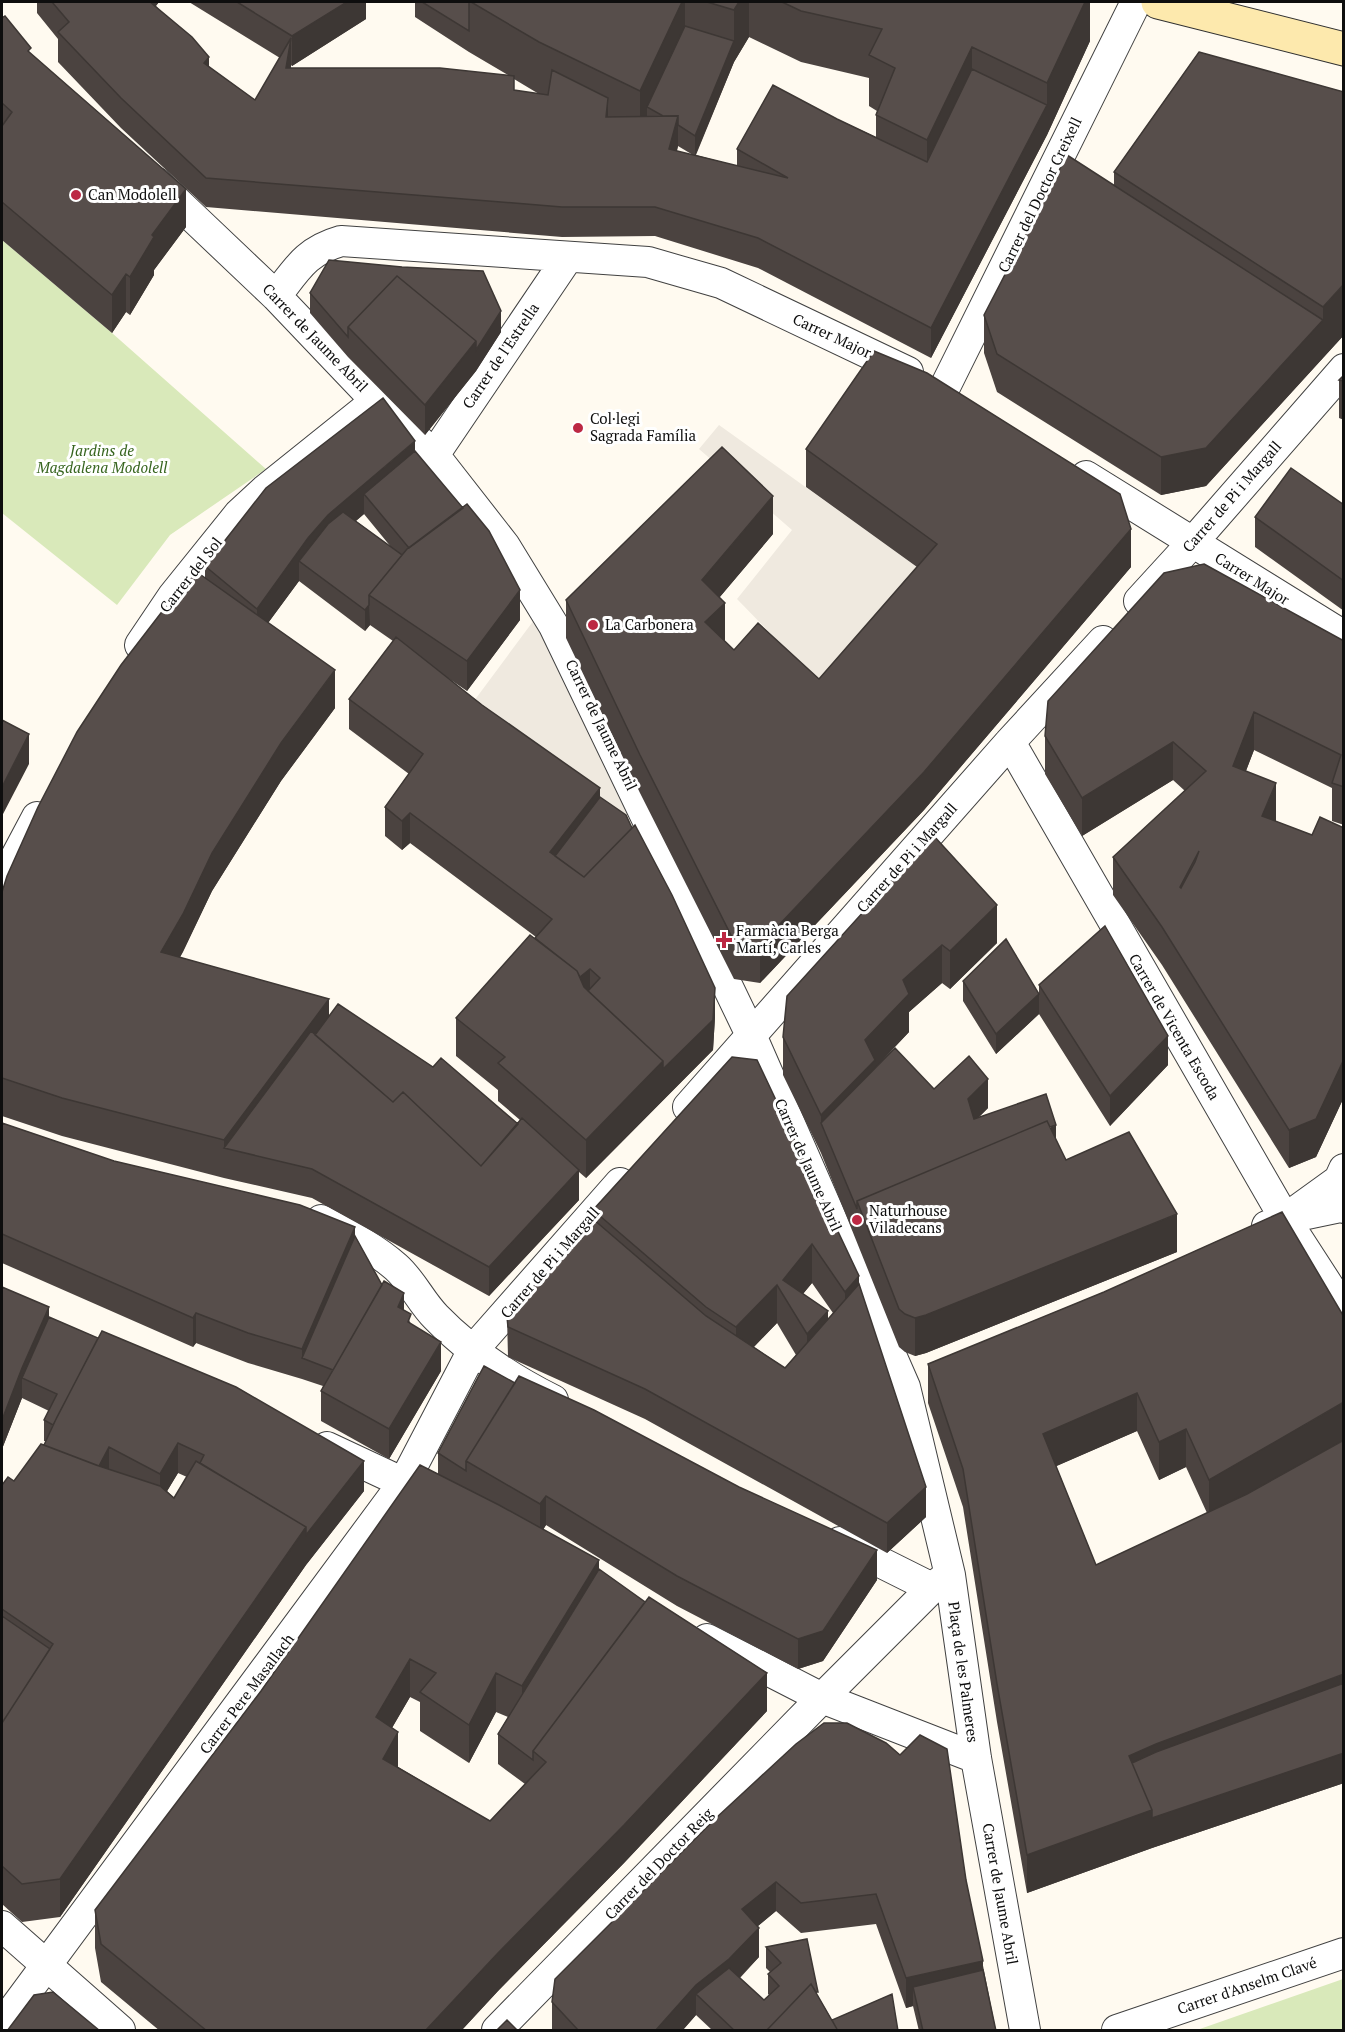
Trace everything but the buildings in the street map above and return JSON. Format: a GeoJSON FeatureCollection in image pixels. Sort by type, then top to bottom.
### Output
{"type":"FeatureCollection","features":[{"type":"Feature","properties":{"kind":"street","name":"Carrer del Doctor Creixell"},"geometry":{"type":"LineString","coordinates":[[953,395],[1136,2]]}},
{"type":"Feature","properties":{"kind":"street"},"geometry":{"type":"LineString","coordinates":[[1158,2],[1344,49]]}},
{"type":"Feature","properties":{"kind":"street","name":"Carrer de Jaume Abril"},"geometry":{"type":"LineString","coordinates":[[139,166],[276,296],[376,401],[434,455],[562,618],[751,1035],[916,1382],[941,1581]]}},
{"type":"Feature","properties":{"kind":"street","name":"Carrer Major"},"geometry":{"type":"LineString","coordinates":[[276,296],[305,259],[324,246],[341,241],[648,262],[721,283],[953,395]]}},
{"type":"Feature","properties":{"kind":"street","name":"Carrer de l'Estrella"},"geometry":{"type":"LineString","coordinates":[[434,455],[568,257]]}},
{"type":"Feature","properties":{"kind":"street","name":"Carrer de Pi i Margall"},"geometry":{"type":"LineString","coordinates":[[672,1125],[1010,742],[1193,542],[1344,369]]}},
{"type":"Feature","properties":{"kind":"street","name":"Carrer del Sol"},"geometry":{"type":"LineString","coordinates":[[123,672],[173,596],[239,514],[265,490],[376,401]]}},
{"type":"Feature","properties":{"kind":"street","name":"Carrer Major"},"geometry":{"type":"LineString","coordinates":[[1063,462],[1344,636]]}},
{"type":"Feature","properties":{"kind":"street","name":"Carrer de Vicenta Escoda"},"geometry":{"type":"LineString","coordinates":[[1010,742],[1285,1219],[1344,1310]]}},
{"type":"Feature","properties":{"kind":"street"},"geometry":{"type":"LineString","coordinates":[[2,884],[51,791]]}},
{"type":"Feature","properties":{"kind":"street","name":"Carrer de Pi i Margall"},"geometry":{"type":"LineString","coordinates":[[473,1350],[640,1161]]}},
{"type":"Feature","properties":{"kind":"street"},"geometry":{"type":"LineString","coordinates":[[1285,1219],[1338,1180],[1344,1169]]}},
{"type":"Feature","properties":{"kind":"street"},"geometry":{"type":"LineString","coordinates":[[1242,1238],[1285,1219],[1344,1208]]}},
{"type":"Feature","properties":{"kind":"street"},"geometry":{"type":"LineString","coordinates":[[292,1209],[310,1214],[379,1252],[398,1269],[436,1317],[473,1350],[525,1386],[578,1413]]}},
{"type":"Feature","properties":{"kind":"street","name":"Carrer Pere Masallach"},"geometry":{"type":"LineString","coordinates":[[2,2025],[404,1482],[473,1350]]}},
{"type":"Feature","properties":{"kind":"street"},"geometry":{"type":"LineString","coordinates":[[306,1437],[446,1504]]}},
{"type":"Feature","properties":{"kind":"street"},"geometry":{"type":"LineString","coordinates":[[814,1529],[941,1581]]}},
{"type":"Feature","properties":{"kind":"street","name":"Plaça de les Palmeres"},"geometry":{"type":"LineString","coordinates":[[941,1581],[822,1698],[976,1758]]}},
{"type":"Feature","properties":{"kind":"street","name":"Plaça de les Palmeres"},"geometry":{"type":"LineString","coordinates":[[941,1581],[976,1758]]}},
{"type":"Feature","properties":{"kind":"street"},"geometry":{"type":"LineString","coordinates":[[686,1628],[822,1698]]}},
{"type":"Feature","properties":{"kind":"street","name":"Carrer del Doctor Reig"},"geometry":{"type":"LineString","coordinates":[[504,2028],[822,1698]]}},
{"type":"Feature","properties":{"kind":"street","name":"Carrer de Jaume Abril"},"geometry":{"type":"LineString","coordinates":[[976,1758],[1025,2031]]}},
{"type":"Feature","properties":{"kind":"street"},"geometry":{"type":"LineString","coordinates":[[2,1926],[120,2031]]}},
{"type":"Feature","properties":{"kind":"street","name":"Carrer d'Anselm Clavé"},"geometry":{"type":"LineString","coordinates":[[1117,2031],[1344,1953]]}},
{"type":"Feature","properties":{"kind":"green space","name":"Jardins de Magdalena Modolell"},"geometry":{"type":"Polygon","coordinates":[[[2,240],[112,333],[266,469],[170,535],[117,605],[2,513],[2,240]]]}},
{"type":"Feature","properties":{"kind":"green space"},"geometry":{"type":"Polygon","coordinates":[[[1343,1979],[1343,2030],[1197,2030],[1343,1979]]]}},
{"type":"Feature","properties":{"kind":"shaded area"},"geometry":{"type":"Polygon","coordinates":[[[719,425],[928,575],[821,685],[737,599],[792,530],[699,449],[719,425]]]}},
{"type":"Feature","properties":{"kind":"shaded area"},"geometry":{"type":"Polygon","coordinates":[[[537,616],[639,825],[471,705],[537,616]]]}},
{"type":"Feature","properties":{"kind":"place","name":"Can Modolell"},"geometry":{"type":"Point","coordinates":[76,195]}},
{"type":"Feature","properties":{"kind":"place","name":"Col·legi Sagrada Família"},"geometry":{"type":"Point","coordinates":[578,428]}},
{"type":"Feature","properties":{"kind":"place","name":"La Carbonera"},"geometry":{"type":"Point","coordinates":[593,625]}},
{"type":"Feature","properties":{"kind":"place","name":"Farmàcia Berga Martí, Carles"},"geometry":{"type":"Point","coordinates":[724,940]}},
{"type":"Feature","properties":{"kind":"place","name":"Naturhouse Viladecans"},"geometry":{"type":"Point","coordinates":[857,1220]}}]}
